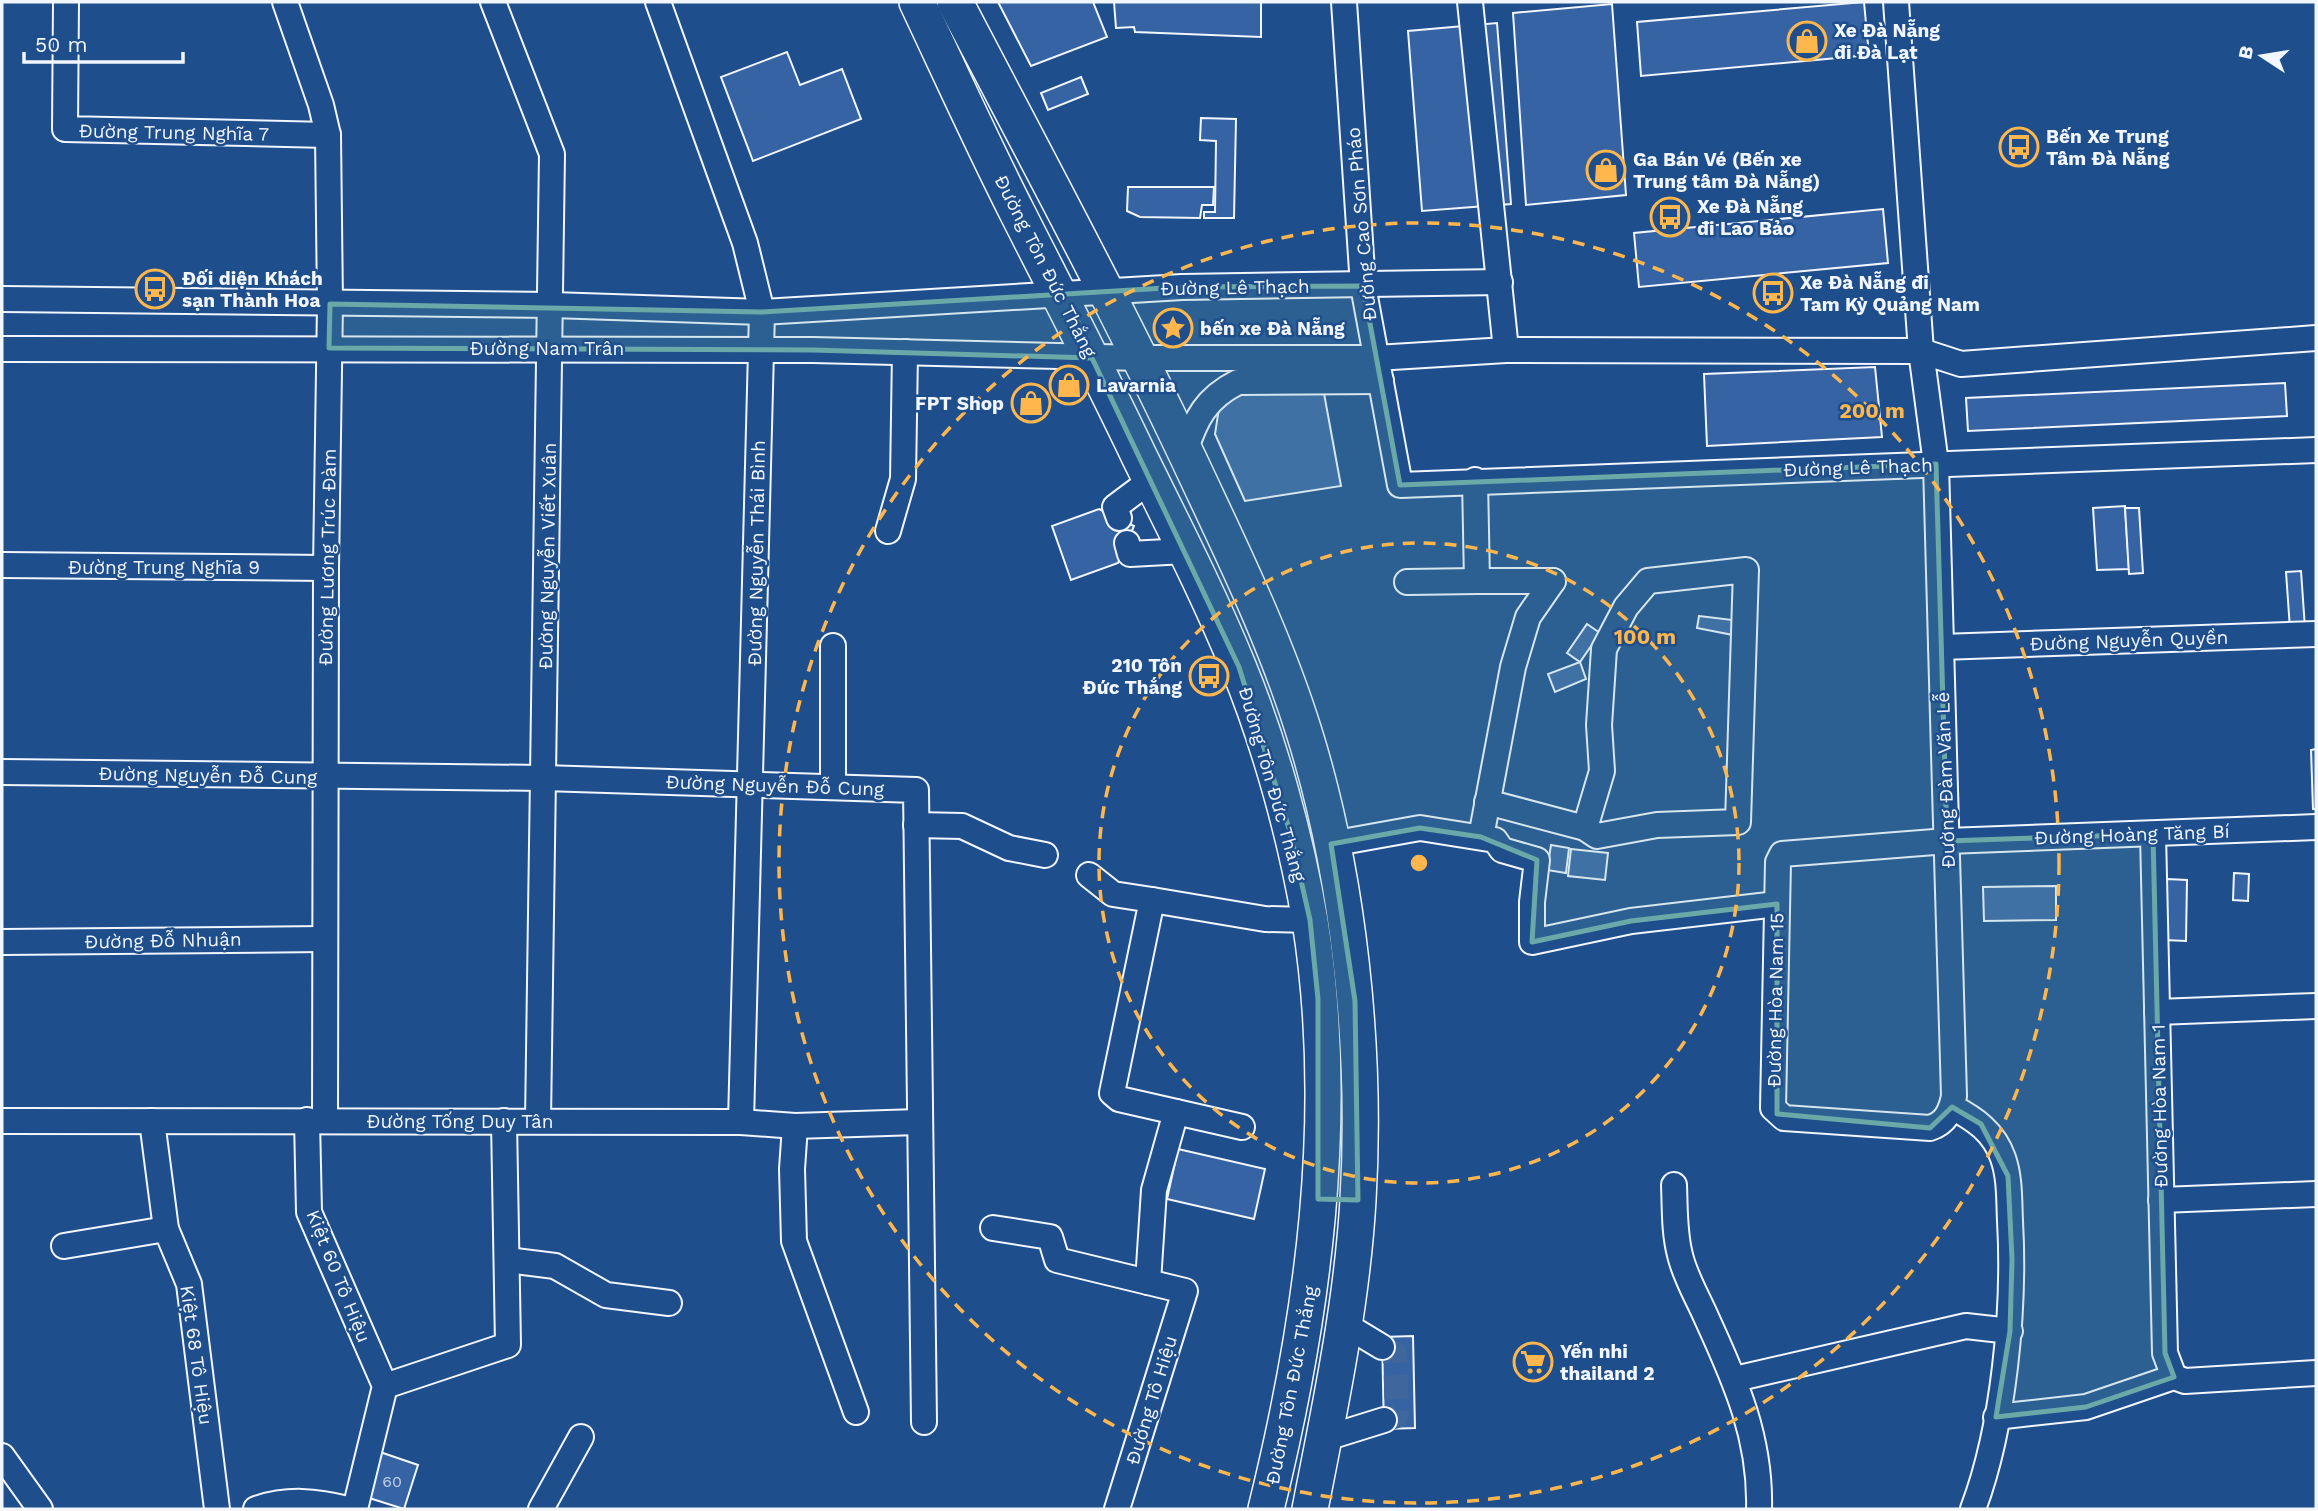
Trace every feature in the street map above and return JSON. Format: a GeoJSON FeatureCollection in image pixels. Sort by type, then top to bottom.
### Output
{"type":"FeatureCollection","features":[{"type":"Feature","properties":{"kind":"highway","name":"Đường Tôn Đức Thắng"},"geometry":{"type":"LineString","coordinates":[[917,2],[1092,358],[1239,667],[1264,740],[1310,920],[1322,1062],[1318,1199],[1305,1328],[1266,1509]]}},
{"type":"Feature","properties":{"kind":"highway","name":"Đường Tôn Đức Thắng"},"geometry":{"type":"LineString","coordinates":[[955,2],[1142,358],[1269,632],[1305,734],[1331,844],[1355,1001],[1359,1063],[1358,1200],[1344,1324],[1310,1509]]}},
{"type":"Feature","properties":{"kind":"highway"},"geometry":{"type":"LineString","coordinates":[[1318,1199],[1358,1200]]}},
{"type":"Feature","properties":{"kind":"street","name":"Đường Trung Nghĩa 7"},"geometry":{"type":"LineString","coordinates":[[66,2],[65,130],[328,135]]}},
{"type":"Feature","properties":{"kind":"street","name":"Đường Lương Trúc Đàm"},"geometry":{"type":"LineString","coordinates":[[285,2],[321,105],[328,135],[330,304],[324,939],[316,1120]]}},
{"type":"Feature","properties":{"kind":"street","name":"Đường Nguyễn Viết Xuân"},"geometry":{"type":"LineString","coordinates":[[493,2],[552,154],[552,305],[538,1121]]}},
{"type":"Feature","properties":{"kind":"street","name":"Đường Nguyễn Thái Bình"},"geometry":{"type":"LineString","coordinates":[[659,2],[745,243],[761,312],[741,1122]]}},
{"type":"Feature","properties":{"kind":"street","name":"Đường Cao Sơn Pháo"},"geometry":{"type":"LineString","coordinates":[[1343,2],[1363,286],[1400,485]]}},
{"type":"Feature","properties":{"kind":"street"},"geometry":{"type":"LineString","coordinates":[[1470,2],[1506,350]]}},
{"type":"Feature","properties":{"kind":"street","name":"Đường Đàm Văn Lễ"},"geometry":{"type":"LineString","coordinates":[[1896,2],[1921,351],[1936,464],[1953,1101]]}},
{"type":"Feature","properties":{"kind":"street","name":"Đường Lê Thạch"},"geometry":{"type":"LineString","coordinates":[[1059,295],[1182,287],[1500,282]]}},
{"type":"Feature","properties":{"kind":"street"},"geometry":{"type":"LineString","coordinates":[[2,299],[552,305],[761,312],[1059,295]]}},
{"type":"Feature","properties":{"kind":"street"},"geometry":{"type":"LineString","coordinates":[[1185,451],[1195,418],[1222,390],[1238,382],[1378,369],[1506,350],[1921,351],[1961,364],[2316,338]]}},
{"type":"Feature","properties":{"kind":"street","name":"Đường Nam Trân"},"geometry":{"type":"LineString","coordinates":[[2,349],[761,349],[1142,358]]}},
{"type":"Feature","properties":{"kind":"street"},"geometry":{"type":"LineString","coordinates":[[888,531],[903,479],[905,352]]}},
{"type":"Feature","properties":{"kind":"street"},"geometry":{"type":"LineString","coordinates":[[1142,358],[1378,369]]}},
{"type":"Feature","properties":{"kind":"street","name":"Đường Lê Thạch"},"geometry":{"type":"LineString","coordinates":[[1400,485],[1475,480],[2316,450]]}},
{"type":"Feature","properties":{"kind":"street"},"geometry":{"type":"LineString","coordinates":[[1119,518],[1115,508],[1151,480]]}},
{"type":"Feature","properties":{"kind":"street"},"geometry":{"type":"LineString","coordinates":[[1475,480],[1476,582]]}},
{"type":"Feature","properties":{"kind":"street"},"geometry":{"type":"LineString","coordinates":[[1127,543],[1130,554],[1185,551]]}},
{"type":"Feature","properties":{"kind":"street","name":"Đường Trung Nghĩa 9"},"geometry":{"type":"LineString","coordinates":[[2,565],[326,568]]}},
{"type":"Feature","properties":{"kind":"street"},"geometry":{"type":"LineString","coordinates":[[1487,802],[1584,828],[1597,836],[1657,825],[1738,822],[1745,570],[1648,581],[1626,607],[1604,649],[1599,725],[1602,771],[1584,828]]}},
{"type":"Feature","properties":{"kind":"street"},"geometry":{"type":"LineString","coordinates":[[1407,582],[1553,581],[1528,617],[1513,667],[1481,836]]}},
{"type":"Feature","properties":{"kind":"street","name":"Đường Nguyễn Quyền"},"geometry":{"type":"LineString","coordinates":[[1941,647],[2316,634]]}},
{"type":"Feature","properties":{"kind":"street"},"geometry":{"type":"LineString","coordinates":[[833,787],[834,646]]}},
{"type":"Feature","properties":{"kind":"street","name":"Đường Nguyễn Đỗ Cung"},"geometry":{"type":"LineString","coordinates":[[2,772],[543,778],[916,790],[923,1422]]}},
{"type":"Feature","properties":{"kind":"street"},"geometry":{"type":"LineString","coordinates":[[916,825],[962,826],[1009,848],[1045,855]]}},
{"type":"Feature","properties":{"kind":"street","name":"Đường Hoàng Tăng Bí"},"geometry":{"type":"LineString","coordinates":[[1947,841],[2316,827]]}},
{"type":"Feature","properties":{"kind":"street"},"geometry":{"type":"LineString","coordinates":[[1331,844],[1420,828],[1481,836],[1495,840],[1502,850],[1537,860],[1532,902],[1532,942],[1631,921],[1777,904]]}},
{"type":"Feature","properties":{"kind":"street","name":"Đường Hòa Nam 1"},"geometry":{"type":"LineString","coordinates":[[2153,834],[2165,1353],[2174,1377]]}},
{"type":"Feature","properties":{"kind":"street","name":"Đường Hòa Nam 15"},"geometry":{"type":"LineString","coordinates":[[1947,841],[1782,854],[1778,862],[1773,1108],[1784,1118],[1930,1128],[1945,1120],[1953,1101]]}},
{"type":"Feature","properties":{"kind":"street"},"geometry":{"type":"LineString","coordinates":[[1089,875],[1113,894],[1265,919],[1310,920]]}},
{"type":"Feature","properties":{"kind":"street"},"geometry":{"type":"LineString","coordinates":[[1152,900],[1111,1089],[1119,1099],[1242,1127]]}},
{"type":"Feature","properties":{"kind":"street","name":"Đường Đỗ Nhuận"},"geometry":{"type":"LineString","coordinates":[[2,942],[324,939]]}},
{"type":"Feature","properties":{"kind":"street"},"geometry":{"type":"LineString","coordinates":[[2157,1012],[2316,1006]]}},
{"type":"Feature","properties":{"kind":"street"},"geometry":{"type":"LineString","coordinates":[[1953,1101],[1993,1137],[2008,1176],[2012,1259],[2010,1331],[1986,1475],[1973,1509]]}},
{"type":"Feature","properties":{"kind":"street"},"geometry":{"type":"LineString","coordinates":[[993,1228],[1050,1237],[1057,1260],[1148,1282],[1154,1190],[1176,1112]]}},
{"type":"Feature","properties":{"kind":"street","name":"Kiệt 60 Tô Hiệu"},"geometry":{"type":"LineString","coordinates":[[316,1120],[309,1212],[385,1386]]}},
{"type":"Feature","properties":{"kind":"street","name":"Đường Tống Duy Tân"},"geometry":{"type":"LineString","coordinates":[[2,1121],[741,1122],[795,1126],[918,1122]]}},
{"type":"Feature","properties":{"kind":"street","name":"Kiệt 68 Tô Hiệu"},"geometry":{"type":"LineString","coordinates":[[152,1121],[166,1229],[189,1284],[217,1509]]}},
{"type":"Feature","properties":{"kind":"street"},"geometry":{"type":"LineString","coordinates":[[355,1509],[385,1386],[508,1345],[505,1121]]}},
{"type":"Feature","properties":{"kind":"street"},"geometry":{"type":"LineString","coordinates":[[795,1126],[792,1170],[794,1241],[856,1412]]}},
{"type":"Feature","properties":{"kind":"street"},"geometry":{"type":"LineString","coordinates":[[1674,1185],[1675,1227],[1681,1258],[1735,1379],[1756,1448],[1759,1509]]}},
{"type":"Feature","properties":{"kind":"street"},"geometry":{"type":"LineString","coordinates":[[2161,1200],[2316,1194]]}},
{"type":"Feature","properties":{"kind":"street"},"geometry":{"type":"LineString","coordinates":[[64,1246],[166,1229]]}},
{"type":"Feature","properties":{"kind":"street"},"geometry":{"type":"LineString","coordinates":[[507,1260],[555,1266],[606,1295],[670,1304]]}},
{"type":"Feature","properties":{"kind":"street","name":"Đường Tô Hiệu"},"geometry":{"type":"LineString","coordinates":[[1117,1509],[1185,1291],[1148,1282]]}},
{"type":"Feature","properties":{"kind":"street"},"geometry":{"type":"LineString","coordinates":[[1344,1324],[1382,1347]]}},
{"type":"Feature","properties":{"kind":"street"},"geometry":{"type":"LineString","coordinates":[[1735,1379],[1966,1326],[2010,1331]]}},
{"type":"Feature","properties":{"kind":"street"},"geometry":{"type":"LineString","coordinates":[[1996,1417],[2086,1407],[2174,1377],[2185,1381],[2316,1373]]}},
{"type":"Feature","properties":{"kind":"street"},"geometry":{"type":"LineString","coordinates":[[1323,1439],[1384,1420]]}},
{"type":"Feature","properties":{"kind":"street"},"geometry":{"type":"LineString","coordinates":[[541,1509],[581,1437]]}},
{"type":"Feature","properties":{"kind":"street"},"geometry":{"type":"LineString","coordinates":[[2,1456],[40,1509]]}},
{"type":"Feature","properties":{"kind":"street"},"geometry":{"type":"LineString","coordinates":[[256,1509],[276,1502],[321,1502],[348,1509]]}},
{"type":"Feature","properties":{"kind":"highlighted area"},"geometry":{"type":"Polygon","coordinates":[[[1363,286],[1400,485],[1936,464],[1947,841],[2153,834],[2165,1353],[2174,1377],[2086,1407],[1996,1417],[2010,1331],[2012,1259],[2008,1176],[1981,1124],[1952,1107],[1930,1128],[1777,1114],[1777,904],[1631,921],[1532,942],[1537,860],[1481,837],[1420,828],[1331,844],[1355,1001],[1358,1200],[1318,1199],[1318,999],[1310,920],[1290,832],[1239,667],[1092,358],[813,350],[329,348],[330,304],[762,312],[1182,287],[1363,286]]]}},
{"type":"Feature","properties":{"kind":"building"},"geometry":{"type":"Polygon","coordinates":[[[998,2],[1093,2],[1107,37],[1031,66],[998,2]]]}},
{"type":"Feature","properties":{"kind":"building"},"geometry":{"type":"Polygon","coordinates":[[[1114,2],[1261,2],[1261,37],[1135,32],[1134,27],[1116,28],[1114,2]]]}},
{"type":"Feature","properties":{"kind":"building"},"geometry":{"type":"Polygon","coordinates":[[[1864,2],[1869,55],[1641,76],[1637,22],[1864,2]]]}},
{"type":"Feature","properties":{"kind":"building"},"geometry":{"type":"Polygon","coordinates":[[[1612,4],[1626,195],[1526,205],[1513,13],[1612,4]]]}},
{"type":"Feature","properties":{"kind":"building"},"geometry":{"type":"Polygon","coordinates":[[[1497,23],[1511,204],[1422,211],[1408,31],[1497,23]]]}},
{"type":"Feature","properties":{"kind":"building"},"geometry":{"type":"Polygon","coordinates":[[[787,52],[800,85],[842,69],[861,119],[753,161],[721,77],[787,52]]]}},
{"type":"Feature","properties":{"kind":"building"},"geometry":{"type":"Polygon","coordinates":[[[1081,77],[1088,94],[1048,110],[1041,93],[1081,77]]]}},
{"type":"Feature","properties":{"kind":"building"},"geometry":{"type":"Polygon","coordinates":[[[1201,118],[1236,119],[1234,218],[1204,218],[1204,212],[1215,212],[1216,141],[1200,140],[1201,118]]]}},
{"type":"Feature","properties":{"kind":"building"},"geometry":{"type":"Polygon","coordinates":[[[1128,187],[1214,187],[1213,205],[1202,205],[1200,218],[1140,217],[1127,211],[1128,187]]]}},
{"type":"Feature","properties":{"kind":"building"},"geometry":{"type":"Polygon","coordinates":[[[1883,209],[1888,263],[1639,287],[1634,233],[1883,209]]]}},
{"type":"Feature","properties":{"kind":"building"},"geometry":{"type":"Polygon","coordinates":[[[1875,367],[1882,437],[1707,446],[1704,374],[1875,367]]]}},
{"type":"Feature","properties":{"kind":"building"},"geometry":{"type":"Polygon","coordinates":[[[2285,383],[2287,416],[1968,431],[1966,398],[2285,383]]]}},
{"type":"Feature","properties":{"kind":"building"},"geometry":{"type":"Polygon","coordinates":[[[1246,386],[1323,388],[1341,486],[1245,501],[1215,434],[1219,408],[1246,386]]]}},
{"type":"Feature","properties":{"kind":"building"},"geometry":{"type":"Polygon","coordinates":[[[2125,506],[2129,569],[2097,570],[2093,508],[2125,506]]]}},
{"type":"Feature","properties":{"kind":"building"},"geometry":{"type":"Polygon","coordinates":[[[2125,508],[2139,508],[2143,573],[2129,574],[2125,508]]]}},
{"type":"Feature","properties":{"kind":"building"},"geometry":{"type":"Polygon","coordinates":[[[1099,509],[1134,526],[1118,563],[1071,580],[1052,526],[1099,509]]]}},
{"type":"Feature","properties":{"kind":"building"},"geometry":{"type":"Polygon","coordinates":[[[2301,571],[2305,628],[2290,629],[2286,572],[2301,571]]]}},
{"type":"Feature","properties":{"kind":"building"},"geometry":{"type":"Polygon","coordinates":[[[1699,616],[1741,621],[1738,636],[1697,628],[1699,616]]]}},
{"type":"Feature","properties":{"kind":"building"},"geometry":{"type":"Polygon","coordinates":[[[1587,624],[1600,633],[1580,662],[1567,653],[1587,624]]]}},
{"type":"Feature","properties":{"kind":"building"},"geometry":{"type":"Polygon","coordinates":[[[1580,662],[1586,679],[1555,692],[1548,674],[1580,662]]]}},
{"type":"Feature","properties":{"kind":"building"},"geometry":{"type":"Polygon","coordinates":[[[2316,749],[2316,809],[2313,809],[2311,750],[2316,749]]]}},
{"type":"Feature","properties":{"kind":"building"},"geometry":{"type":"Polygon","coordinates":[[[1551,845],[1569,848],[1566,873],[1547,870],[1551,845]]]}},
{"type":"Feature","properties":{"kind":"building"},"geometry":{"type":"Polygon","coordinates":[[[1571,849],[1608,853],[1605,880],[1568,876],[1571,849]]]}},
{"type":"Feature","properties":{"kind":"building"},"geometry":{"type":"Polygon","coordinates":[[[2234,873],[2249,874],[2248,901],[2233,900],[2234,873]]]}},
{"type":"Feature","properties":{"kind":"building"},"geometry":{"type":"Polygon","coordinates":[[[2167,879],[2187,880],[2186,941],[2165,940],[2167,879]]]}},
{"type":"Feature","properties":{"kind":"building"},"geometry":{"type":"Polygon","coordinates":[[[2056,886],[2056,920],[1984,921],[1983,887],[2056,886]]]}},
{"type":"Feature","properties":{"kind":"building"},"geometry":{"type":"Polygon","coordinates":[[[1178,1149],[1265,1169],[1254,1219],[1167,1199],[1178,1149]]]}},
{"type":"Feature","properties":{"kind":"building"},"geometry":{"type":"Polygon","coordinates":[[[1413,1336],[1415,1428],[1384,1429],[1382,1337],[1413,1336]]]}},
{"type":"Feature","properties":{"kind":"building"},"geometry":{"type":"Polygon","coordinates":[[[380,1452],[418,1465],[404,1509],[366,1497],[380,1452]]]}},
{"type":"Feature","properties":{"kind":"tunnel"},"geometry":{"type":"LineString","coordinates":[[1382,1347],[1395,1354],[1397,1416],[1384,1420]]}},
{"type":"Feature","properties":{"kind":"place","name":"Xe Đà Nẵng đi Đà Lạt"},"geometry":{"type":"Point","coordinates":[1807,41]}},
{"type":"Feature","properties":{"kind":"place","name":"Bến Xe Trung Tâm Đà Nẵng"},"geometry":{"type":"Point","coordinates":[2019,147]}},
{"type":"Feature","properties":{"kind":"place","name":"Ga Bán Vé (Bến xe Trung tâm Đà Nẵng)"},"geometry":{"type":"Point","coordinates":[1606,170]}},
{"type":"Feature","properties":{"kind":"place","name":"Xe Đà Nẵng đi Lao Bảo"},"geometry":{"type":"Point","coordinates":[1670,217]}},
{"type":"Feature","properties":{"kind":"place","name":"Đối diện Khách sạn Thành Hoa"},"geometry":{"type":"Point","coordinates":[155,289]}},
{"type":"Feature","properties":{"kind":"place","name":"Xe Đà Nẵng đi Tam Kỳ Quảng Nam"},"geometry":{"type":"Point","coordinates":[1773,293]}},
{"type":"Feature","properties":{"kind":"place","name":"bến xe Đà Nẵng"},"geometry":{"type":"Point","coordinates":[1173,328]}},
{"type":"Feature","properties":{"kind":"place","name":"Lavarnia"},"geometry":{"type":"Point","coordinates":[1069,385]}},
{"type":"Feature","properties":{"kind":"place","name":"FPT Shop"},"geometry":{"type":"Point","coordinates":[1031,403]}},
{"type":"Feature","properties":{"kind":"place","name":"210 Tôn Đức Thắng"},"geometry":{"type":"Point","coordinates":[1209,676]}},
{"type":"Feature","properties":{"kind":"place","name":"Yến nhi thailand 2"},"geometry":{"type":"Point","coordinates":[1533,1362]}}]}
